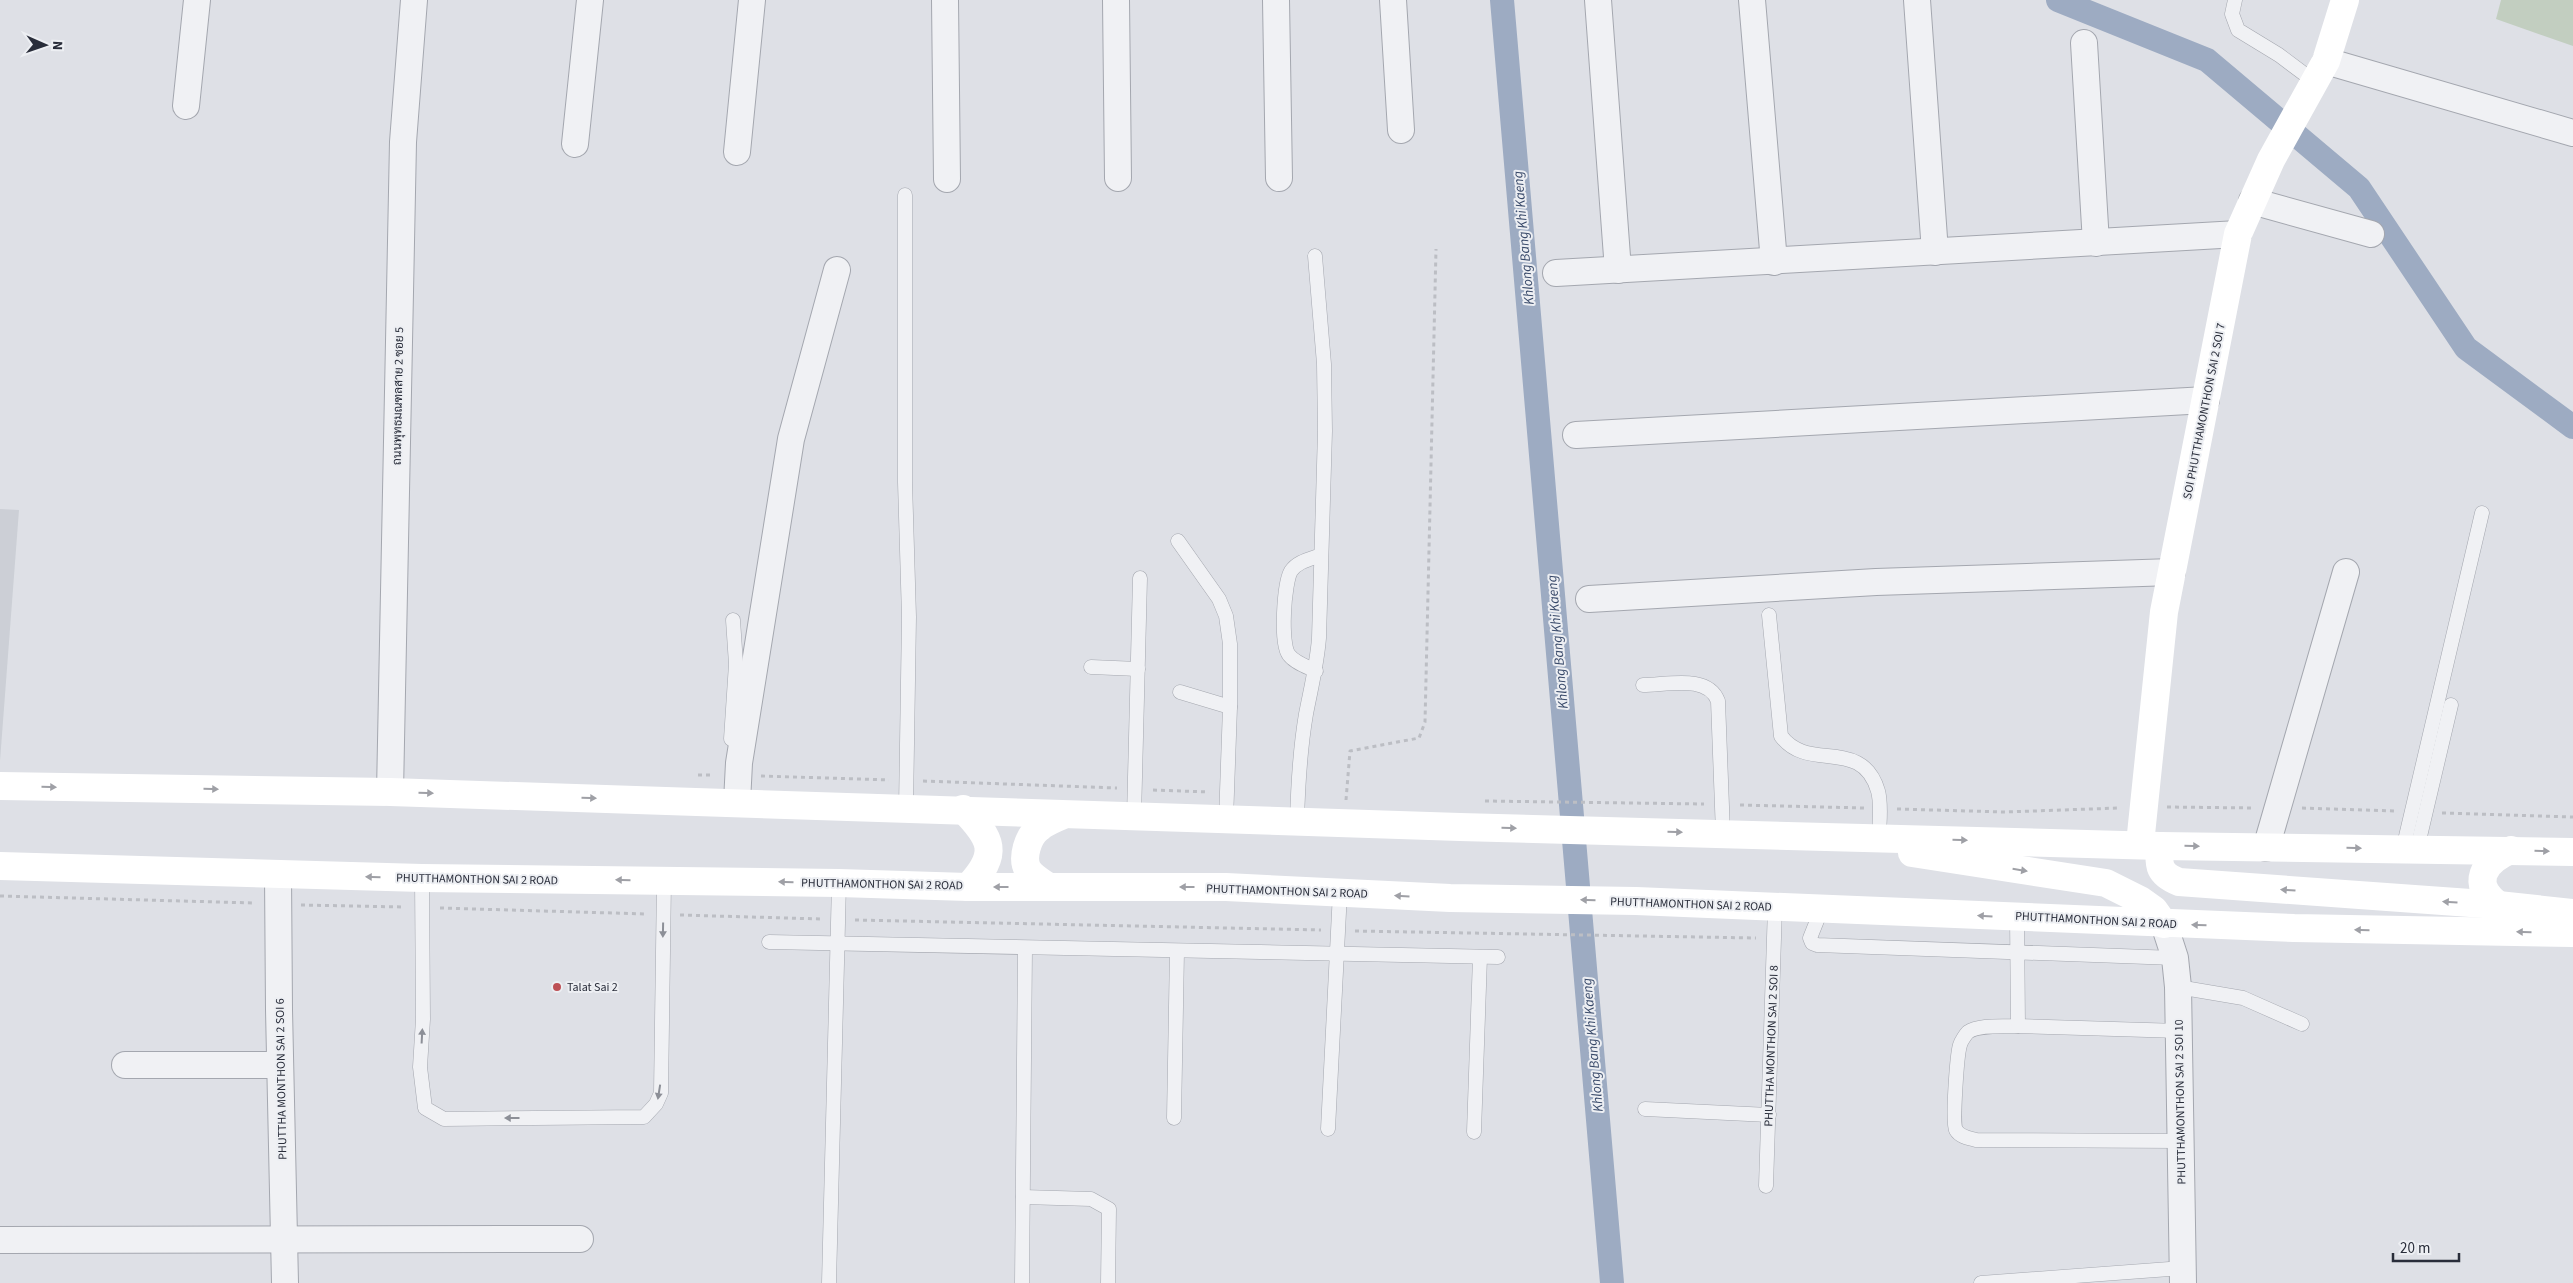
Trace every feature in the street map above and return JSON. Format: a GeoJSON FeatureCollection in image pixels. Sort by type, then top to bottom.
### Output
{"type":"FeatureCollection","features":[{"type":"Feature","properties":{"kind":"main road","name":"SOI PHUTTHAMONTHON SAI 2 SOI 7"},"geometry":{"type":"LineString","coordinates":[[2344,0],[2320,72],[2271,160],[2238,234],[2164,612],[2150,845],[2160,868],[2167,877],[2179,882],[2498,905]]}},
{"type":"Feature","properties":{"kind":"main road"},"geometry":{"type":"LineString","coordinates":[[0,786],[390,792],[963,809],[1063,815],[1297,821],[1460,828],[1626,830],[2266,848],[2573,852]]}},
{"type":"Feature","properties":{"kind":"main road"},"geometry":{"type":"LineString","coordinates":[[963,809],[980,827],[988,843],[987,855],[981,873],[968,886]]}},
{"type":"Feature","properties":{"kind":"main road"},"geometry":{"type":"LineString","coordinates":[[1049,887],[1034,878],[1027,869],[1025,858],[1028,841],[1038,828],[1063,815]]}},
{"type":"Feature","properties":{"kind":"main road"},"geometry":{"type":"LineString","coordinates":[[1799,836],[2106,883],[2147,905],[2154,910],[2164,924]]}},
{"type":"Feature","properties":{"kind":"main road"},"geometry":{"type":"LineString","coordinates":[[2511,850],[2495,857],[2489,863],[2482,879],[2486,896],[2498,905],[2573,913]]}},
{"type":"Feature","properties":{"kind":"main road","name":"PHUTTHAMONTHON SAI 2 ROAD"},"geometry":{"type":"LineString","coordinates":[[0,866],[422,878],[1049,887],[1226,887],[1450,898],[1636,901],[1822,908],[2164,924],[2573,933]]}},
{"type":"Feature","properties":{"kind":"street"},"geometry":{"type":"LineString","coordinates":[[186,106],[198,0]]}},
{"type":"Feature","properties":{"kind":"street","name":"ถนนพุทธมณฑลสาย 2 ซอย 5"},"geometry":{"type":"LineString","coordinates":[[390,792],[403,142],[414,0]]}},
{"type":"Feature","properties":{"kind":"street"},"geometry":{"type":"LineString","coordinates":[[575,144],[590,0]]}},
{"type":"Feature","properties":{"kind":"street"},"geometry":{"type":"LineString","coordinates":[[737,152],[752,0]]}},
{"type":"Feature","properties":{"kind":"street"},"geometry":{"type":"LineString","coordinates":[[945,0],[947,179]]}},
{"type":"Feature","properties":{"kind":"street"},"geometry":{"type":"LineString","coordinates":[[1116,0],[1118,178]]}},
{"type":"Feature","properties":{"kind":"street"},"geometry":{"type":"LineString","coordinates":[[1276,0],[1278,178]]}},
{"type":"Feature","properties":{"kind":"street"},"geometry":{"type":"LineString","coordinates":[[1393,0],[1401,130]]}},
{"type":"Feature","properties":{"kind":"street"},"geometry":{"type":"LineString","coordinates":[[1598,0],[1618,270]]}},
{"type":"Feature","properties":{"kind":"street"},"geometry":{"type":"LineString","coordinates":[[1752,0],[1774,262]]}},
{"type":"Feature","properties":{"kind":"street"},"geometry":{"type":"LineString","coordinates":[[1917,0],[1935,252]]}},
{"type":"Feature","properties":{"kind":"street"},"geometry":{"type":"LineString","coordinates":[[2084,43],[2096,242]]}},
{"type":"Feature","properties":{"kind":"street"},"geometry":{"type":"LineString","coordinates":[[2320,72],[2573,134]]}},
{"type":"Feature","properties":{"kind":"street"},"geometry":{"type":"LineString","coordinates":[[2252,201],[2370,234]]}},
{"type":"Feature","properties":{"kind":"street"},"geometry":{"type":"LineString","coordinates":[[1556,274],[2238,234]]}},
{"type":"Feature","properties":{"kind":"street"},"geometry":{"type":"LineString","coordinates":[[732,802],[791,439],[838,270]]}},
{"type":"Feature","properties":{"kind":"street"},"geometry":{"type":"LineString","coordinates":[[1576,435],[2206,400]]}},
{"type":"Feature","properties":{"kind":"street"},"geometry":{"type":"LineString","coordinates":[[1589,599],[1895,581],[2172,572]]}},
{"type":"Feature","properties":{"kind":"street"},"geometry":{"type":"LineString","coordinates":[[2266,848],[2346,572]]}},
{"type":"Feature","properties":{"kind":"street","name":"PHUTTHA MONTHON SAI 2 SOI 6"},"geometry":{"type":"LineString","coordinates":[[278,875],[285,1283]]}},
{"type":"Feature","properties":{"kind":"street","name":"PHUTTHAMONTHON SAI 2 SOI 10"},"geometry":{"type":"LineString","coordinates":[[2164,924],[2175,958],[2178,987],[2183,1276]]}},
{"type":"Feature","properties":{"kind":"street"},"geometry":{"type":"LineString","coordinates":[[126,1065],[280,1065]]}},
{"type":"Feature","properties":{"kind":"street"},"geometry":{"type":"LineString","coordinates":[[0,1240],[580,1239]]}},
{"type":"Feature","properties":{"kind":"lane"},"geometry":{"type":"LineString","coordinates":[[2235,0],[2232,14],[2238,30],[2278,54],[2320,72]]}},
{"type":"Feature","properties":{"kind":"lane"},"geometry":{"type":"LineString","coordinates":[[905,196],[905,482],[909,617],[906,808]]}},
{"type":"Feature","properties":{"kind":"lane"},"geometry":{"type":"LineString","coordinates":[[1297,821],[1298,779],[1305,723],[1316,671],[1326,431],[1324,364],[1315,256]]}},
{"type":"Feature","properties":{"kind":"lane"},"geometry":{"type":"LineString","coordinates":[[2410,849],[2410,812],[2482,513]]}},
{"type":"Feature","properties":{"kind":"lane"},"geometry":{"type":"LineString","coordinates":[[1178,541],[1220,599],[1226,616],[1230,644],[1226,820]]}},
{"type":"Feature","properties":{"kind":"lane"},"geometry":{"type":"LineString","coordinates":[[1316,671],[1289,655],[1286,648],[1284,612],[1287,580],[1292,571],[1299,564],[1322,555]]}},
{"type":"Feature","properties":{"kind":"lane"},"geometry":{"type":"LineString","coordinates":[[1134,817],[1140,578]]}},
{"type":"Feature","properties":{"kind":"lane"},"geometry":{"type":"LineString","coordinates":[[1769,615],[1781,736],[1787,744],[1803,752],[1851,758],[1868,770],[1879,792],[1879,838]]}},
{"type":"Feature","properties":{"kind":"lane"},"geometry":{"type":"LineString","coordinates":[[732,802],[736,674],[733,620]]}},
{"type":"Feature","properties":{"kind":"lane"},"geometry":{"type":"LineString","coordinates":[[1091,667],[1138,669]]}},
{"type":"Feature","properties":{"kind":"lane"},"geometry":{"type":"LineString","coordinates":[[1643,685],[1698,684],[1708,686],[1715,692],[1718,701],[1723,833]]}},
{"type":"Feature","properties":{"kind":"lane"},"geometry":{"type":"LineString","coordinates":[[1180,692],[1230,708]]}},
{"type":"Feature","properties":{"kind":"lane"},"geometry":{"type":"LineString","coordinates":[[2410,849],[2426,812],[2450,705]]}},
{"type":"Feature","properties":{"kind":"lane"},"geometry":{"type":"LineString","coordinates":[[422,878],[423,1019],[420,1067],[425,1108],[444,1118],[644,1117],[656,1104],[661,1093],[664,881]]}},
{"type":"Feature","properties":{"kind":"lane"},"geometry":{"type":"LineString","coordinates":[[829,1283],[839,883]]}},
{"type":"Feature","properties":{"kind":"lane"},"geometry":{"type":"LineString","coordinates":[[1328,1129],[1340,892]]}},
{"type":"Feature","properties":{"kind":"lane","name":"PHUTTHA MONTHON SAI 2 SOI 8"},"geometry":{"type":"LineString","coordinates":[[1766,1186],[1775,907]]}},
{"type":"Feature","properties":{"kind":"lane"},"geometry":{"type":"LineString","coordinates":[[1822,908],[1810,938],[1812,944],[2175,958]]}},
{"type":"Feature","properties":{"kind":"lane"},"geometry":{"type":"LineString","coordinates":[[2018,917],[2018,1026]]}},
{"type":"Feature","properties":{"kind":"lane"},"geometry":{"type":"LineString","coordinates":[[768,942],[838,946],[1498,957]]}},
{"type":"Feature","properties":{"kind":"lane"},"geometry":{"type":"LineString","coordinates":[[1022,1283],[1026,948]]}},
{"type":"Feature","properties":{"kind":"lane"},"geometry":{"type":"LineString","coordinates":[[1174,1118],[1177,951]]}},
{"type":"Feature","properties":{"kind":"lane"},"geometry":{"type":"LineString","coordinates":[[1474,1132],[1480,958]]}},
{"type":"Feature","properties":{"kind":"lane"},"geometry":{"type":"LineString","coordinates":[[2178,987],[2243,998],[2302,1024]]}},
{"type":"Feature","properties":{"kind":"lane"},"geometry":{"type":"LineString","coordinates":[[2180,1031],[2018,1026],[1978,1028],[1968,1032],[1960,1045],[1954,1115],[1957,1132],[1965,1138],[1976,1140],[2180,1141]]}},
{"type":"Feature","properties":{"kind":"lane"},"geometry":{"type":"LineString","coordinates":[[1645,1109],[1769,1115]]}},
{"type":"Feature","properties":{"kind":"lane"},"geometry":{"type":"LineString","coordinates":[[1023,1197],[1091,1199],[1109,1209],[1108,1283]]}},
{"type":"Feature","properties":{"kind":"lane"},"geometry":{"type":"LineString","coordinates":[[1981,1283],[2183,1276]]}},
{"type":"Feature","properties":{"kind":"path"},"geometry":{"type":"LineString","coordinates":[[1344,824],[1350,751],[1419,738],[1425,722],[1436,249]]}},
{"type":"Feature","properties":{"kind":"path"},"geometry":{"type":"LineString","coordinates":[[1478,800],[1656,803]]}},
{"type":"Feature","properties":{"kind":"path"},"geometry":{"type":"LineString","coordinates":[[2160,807],[2410,812]]}},
{"type":"Feature","properties":{"kind":"path"},"geometry":{"type":"LineString","coordinates":[[2426,812],[2573,817]]}},
{"type":"Feature","properties":{"kind":"path"},"geometry":{"type":"LineString","coordinates":[[0,896],[837,919],[1656,936]]}},
{"type":"Feature","properties":{"kind":"shaded area"},"geometry":{"type":"Polygon","coordinates":[[[0,509],[19,510],[0,761],[0,509]]]}},
{"type":"Feature","properties":{"kind":"green space"},"geometry":{"type":"Polygon","coordinates":[[[2501,0],[2573,0],[2573,46],[2496,19],[2501,0]]]}},
{"type":"Feature","properties":{"kind":"waterway","name":"Khlong Bang Khi Kaeng"},"geometry":{"type":"LineString","coordinates":[[1502,0],[1612,1283]]}},
{"type":"Feature","properties":{"kind":"waterway"},"geometry":{"type":"LineString","coordinates":[[2058,0],[2207,60],[2359,188],[2466,348],[2573,427]]}},
{"type":"Feature","properties":{"kind":"place","name":"Talat Sai 2"},"geometry":{"type":"Point","coordinates":[557,987]}}]}
